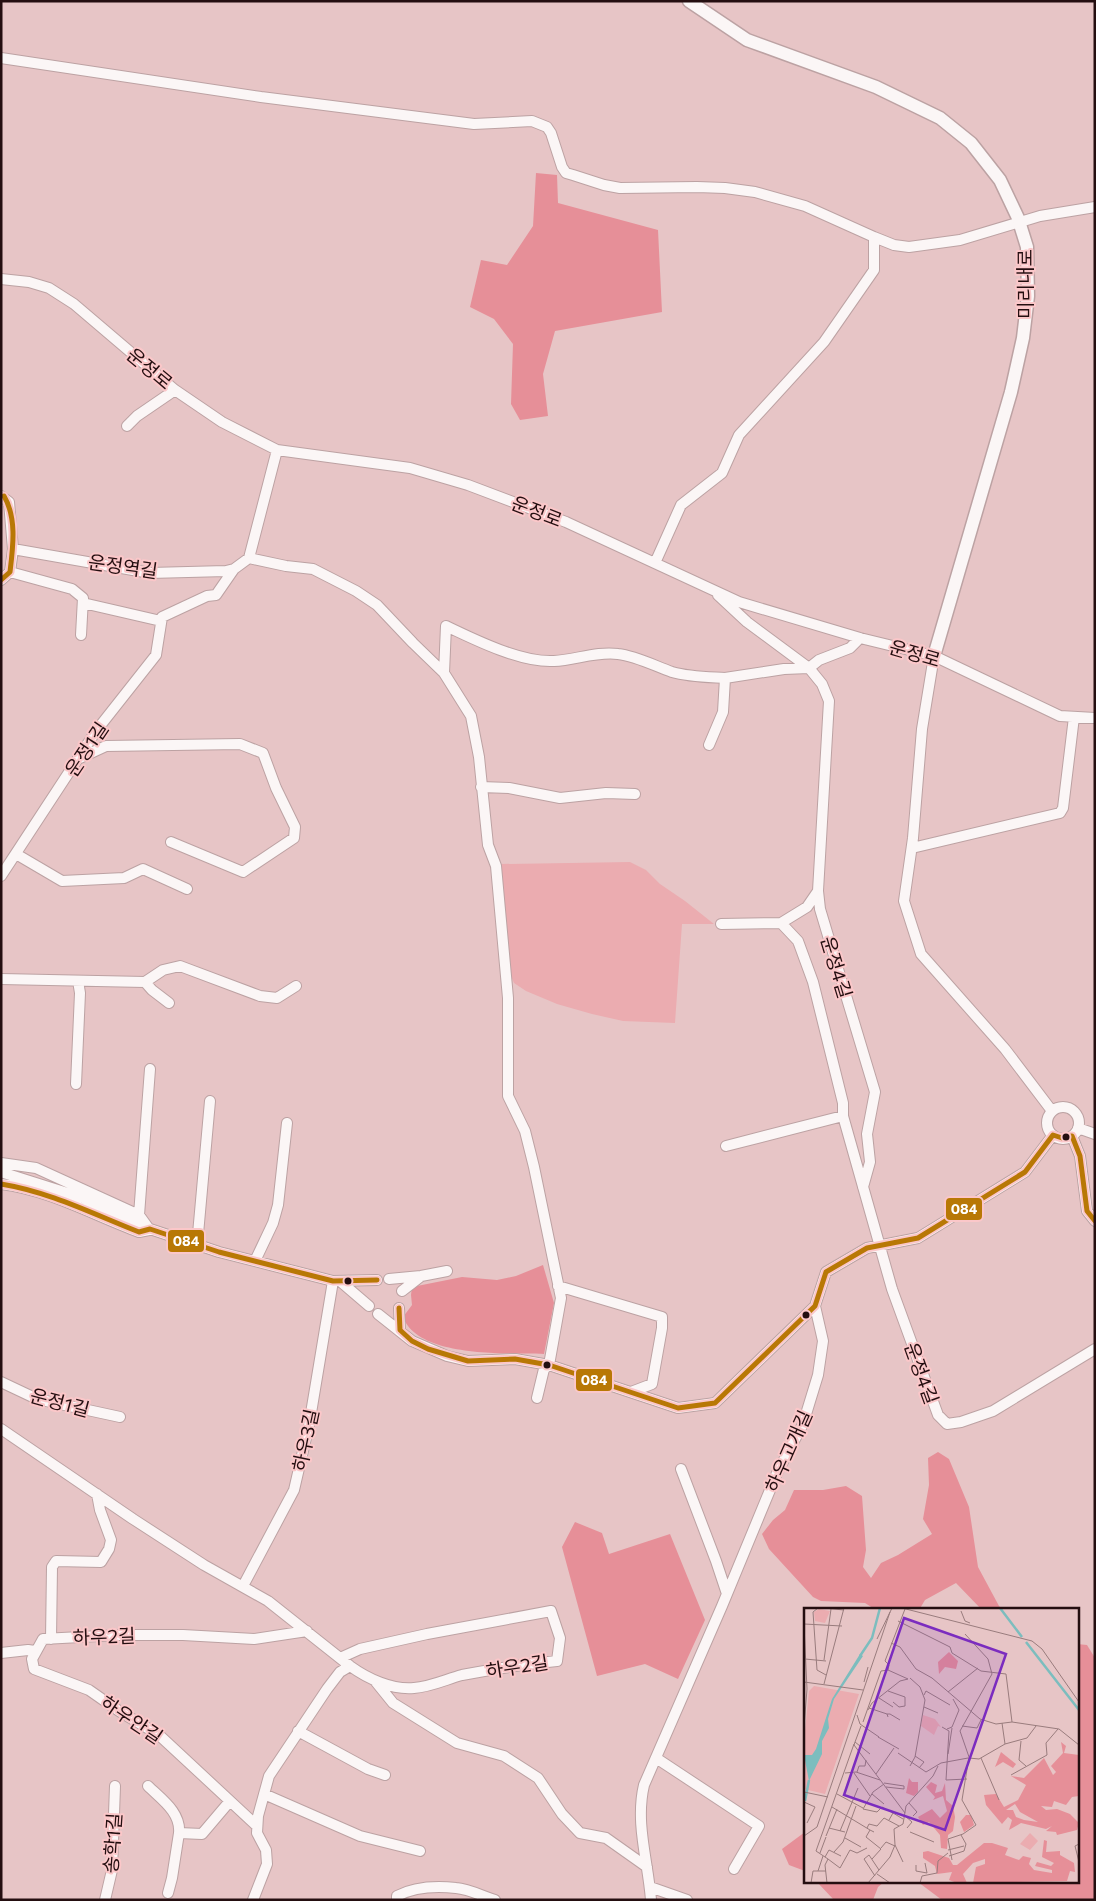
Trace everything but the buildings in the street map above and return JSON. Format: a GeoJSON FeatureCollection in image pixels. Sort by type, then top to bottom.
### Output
{"type":"FeatureCollection","features":[{"type":"Feature","properties":{"kind":"street","name":"미리내로"},"geometry":{"type":"LineString","coordinates":[[689,1],[747,40],[876,87],[940,118],[971,143],[1000,180],[1019,222],[1027,247],[1028,296],[1023,338],[1011,392],[934,656]]}},
{"type":"Feature","properties":{"kind":"street"},"geometry":{"type":"LineString","coordinates":[[1,58],[261,97],[474,124],[532,121],[547,127],[551,133],[562,167],[566,172],[573,175],[620,188],[697,187],[755,192],[805,206],[894,245],[923,246],[960,240],[1040,216],[1095,206]]}},
{"type":"Feature","properties":{"kind":"street"},"geometry":{"type":"LineString","coordinates":[[655,563],[681,505],[722,473],[739,435],[824,342],[874,270],[874,237]]}},
{"type":"Feature","properties":{"kind":"street","name":"운정로"},"geometry":{"type":"LineString","coordinates":[[1,279],[29,282],[49,288],[74,304],[175,390],[222,422],[277,450],[410,468],[460,482],[566,522],[739,602],[860,638],[934,656],[1060,716],[1095,718]]}},
{"type":"Feature","properties":{"kind":"street"},"geometry":{"type":"LineString","coordinates":[[127,426],[137,416],[175,390]]}},
{"type":"Feature","properties":{"kind":"street"},"geometry":{"type":"LineString","coordinates":[[81,635],[83,603],[161,621],[162,617],[207,596],[216,595],[234,569],[249,558],[277,450]]}},
{"type":"Feature","properties":{"kind":"street"},"geometry":{"type":"LineString","coordinates":[[1,580],[10,572],[14,549],[9,502],[2,496]]}},
{"type":"Feature","properties":{"kind":"street","name":"운정역길"},"geometry":{"type":"LineString","coordinates":[[14,549],[150,573],[226,571],[234,569]]}},
{"type":"Feature","properties":{"kind":"street"},"geometry":{"type":"LineString","coordinates":[[249,558],[286,566],[312,569],[377,604],[413,644],[444,673],[471,716],[479,757],[488,845],[496,866],[507,988],[508,1096],[525,1131],[561,1298],[549,1365],[544,1369],[537,1398]]}},
{"type":"Feature","properties":{"kind":"street","name":"운정역길"},"geometry":{"type":"LineString","coordinates":[[10,572],[72,589],[83,598],[83,603]]}},
{"type":"Feature","properties":{"kind":"street","name":"운정4길"},"geometry":{"type":"LineString","coordinates":[[712,589],[747,622],[809,668],[822,684],[829,701],[818,891],[820,909],[875,1092],[867,1134],[870,1162],[863,1188]]}},
{"type":"Feature","properties":{"kind":"street","name":"운정1길"},"geometry":{"type":"LineString","coordinates":[[1,876],[96,731],[156,655],[161,621]]}},
{"type":"Feature","properties":{"kind":"street"},"geometry":{"type":"LineString","coordinates":[[444,673],[446,626],[470,638],[534,661],[554,661],[618,654],[696,677],[725,678],[784,669],[809,668],[820,660],[850,648],[860,638]]}},
{"type":"Feature","properties":{"kind":"street"},"geometry":{"type":"LineString","coordinates":[[934,656],[922,728],[912,848],[904,901],[921,954],[1005,1049],[1052,1111]]}},
{"type":"Feature","properties":{"kind":"street"},"geometry":{"type":"LineString","coordinates":[[709,745],[723,712],[725,678]]}},
{"type":"Feature","properties":{"kind":"street"},"geometry":{"type":"LineString","coordinates":[[912,848],[1060,813],[1064,808],[1074,717]]}},
{"type":"Feature","properties":{"kind":"street"},"geometry":{"type":"LineString","coordinates":[[79,758],[106,746],[240,744],[263,754],[276,788],[295,827],[294,838],[243,872],[171,842]]}},
{"type":"Feature","properties":{"kind":"street"},"geometry":{"type":"LineString","coordinates":[[482,787],[509,788],[560,798],[606,793],[635,794]]}},
{"type":"Feature","properties":{"kind":"street"},"geometry":{"type":"LineString","coordinates":[[16,854],[62,881],[124,878],[143,869],[187,889]]}},
{"type":"Feature","properties":{"kind":"street"},"geometry":{"type":"LineString","coordinates":[[721,924],[781,924],[807,907],[818,891]]}},
{"type":"Feature","properties":{"kind":"street","name":"운정4길"},"geometry":{"type":"LineString","coordinates":[[781,924],[798,941],[813,982],[843,1102],[843,1116],[879,1246],[938,1415],[947,1424],[961,1422],[993,1411],[1095,1349]]}},
{"type":"Feature","properties":{"kind":"street"},"geometry":{"type":"LineString","coordinates":[[1,979],[146,982],[164,970],[180,966],[260,996],[278,998],[296,986]]}},
{"type":"Feature","properties":{"kind":"street"},"geometry":{"type":"LineString","coordinates":[[76,1084],[80,993],[78,981]]}},
{"type":"Feature","properties":{"kind":"street"},"geometry":{"type":"LineString","coordinates":[[146,982],[152,990],[169,1003]]}},
{"type":"Feature","properties":{"kind":"street"},"geometry":{"type":"LineString","coordinates":[[139,1215],[150,1069]]}},
{"type":"Feature","properties":{"kind":"street"},"geometry":{"type":"LineString","coordinates":[[197,1245],[210,1101]]}},
{"type":"Feature","properties":{"kind":"street"},"geometry":{"type":"LineString","coordinates":[[1095,1134],[1075,1132],[1066,1139],[1059,1138],[1053,1135],[1048,1128],[1047,1118],[1052,1111],[1060,1107],[1068,1107],[1075,1112],[1079,1120],[1075,1132],[1087,1211],[1095,1221]]}},
{"type":"Feature","properties":{"kind":"street"},"geometry":{"type":"LineString","coordinates":[[726,1146],[843,1116]]}},
{"type":"Feature","properties":{"kind":"street"},"geometry":{"type":"LineString","coordinates":[[255,1261],[273,1223],[278,1205],[287,1124]]}},
{"type":"Feature","properties":{"kind":"street"},"geometry":{"type":"LineString","coordinates":[[378,1314],[412,1341],[428,1349],[468,1361],[515,1359],[549,1365],[678,1408],[715,1403],[815,1306],[826,1272],[867,1248],[918,1238],[1026,1172],[1053,1135]]}},
{"type":"Feature","properties":{"kind":"street"},"geometry":{"type":"LineString","coordinates":[[1,1163],[36,1168],[139,1215],[150,1229]]}},
{"type":"Feature","properties":{"kind":"street"},"geometry":{"type":"LineString","coordinates":[[1,1172],[83,1198],[150,1229],[197,1245],[337,1282],[377,1280]]}},
{"type":"Feature","properties":{"kind":"street"},"geometry":{"type":"LineString","coordinates":[[1,1184],[18,1186],[62,1200],[139,1232],[150,1229]]}},
{"type":"Feature","properties":{"kind":"street"},"geometry":{"type":"LineString","coordinates":[[389,1279],[447,1271]]}},
{"type":"Feature","properties":{"kind":"street"},"geometry":{"type":"LineString","coordinates":[[402,1291],[421,1276]]}},
{"type":"Feature","properties":{"kind":"street"},"geometry":{"type":"LineString","coordinates":[[337,1282],[369,1306]]}},
{"type":"Feature","properties":{"kind":"street","name":"하우3길"},"geometry":{"type":"LineString","coordinates":[[242,1586],[294,1490],[309,1425],[337,1282]]}},
{"type":"Feature","properties":{"kind":"street"},"geometry":{"type":"LineString","coordinates":[[558,1286],[662,1317],[662,1328],[652,1384],[631,1392]]}},
{"type":"Feature","properties":{"kind":"street","name":"하우고개길"},"geometry":{"type":"LineString","coordinates":[[650,1900],[650,1887],[640,1816],[640,1801],[644,1785],[777,1473],[802,1424],[818,1375],[823,1341],[815,1306]]}},
{"type":"Feature","properties":{"kind":"street"},"geometry":{"type":"LineString","coordinates":[[399,1308],[400,1330]]}},
{"type":"Feature","properties":{"kind":"street","name":"운정1길"},"geometry":{"type":"LineString","coordinates":[[1,1382],[37,1399],[120,1417]]}},
{"type":"Feature","properties":{"kind":"street","name":"하우2길"},"geometry":{"type":"LineString","coordinates":[[1,1429],[196,1560],[268,1601],[350,1666],[386,1685],[414,1688],[507,1666],[557,1661],[560,1638],[551,1611],[427,1634],[360,1650],[340,1658]]}},
{"type":"Feature","properties":{"kind":"street"},"geometry":{"type":"LineString","coordinates":[[681,1469],[727,1594]]}},
{"type":"Feature","properties":{"kind":"street","name":"하우2길"},"geometry":{"type":"LineString","coordinates":[[51,1639],[52,1567],[56,1561],[102,1562],[109,1549],[111,1540],[100,1510],[97,1494]]}},
{"type":"Feature","properties":{"kind":"street","name":"하우2길"},"geometry":{"type":"LineString","coordinates":[[35,1651],[43,1639],[127,1635],[254,1639],[307,1631]]}},
{"type":"Feature","properties":{"kind":"street"},"geometry":{"type":"LineString","coordinates":[[1,1653],[35,1651]]}},
{"type":"Feature","properties":{"kind":"street","name":"하우안길"},"geometry":{"type":"LineString","coordinates":[[35,1651],[32,1659],[34,1670],[89,1690],[159,1735],[257,1826],[257,1833],[266,1850],[267,1864],[253,1900]]}},
{"type":"Feature","properties":{"kind":"street"},"geometry":{"type":"LineString","coordinates":[[257,1826],[269,1776],[340,1672],[350,1666]]}},
{"type":"Feature","properties":{"kind":"street"},"geometry":{"type":"LineString","coordinates":[[374,1680],[393,1703],[457,1743],[504,1756],[538,1778],[562,1814],[580,1833],[606,1838],[647,1867]]}},
{"type":"Feature","properties":{"kind":"street"},"geometry":{"type":"LineString","coordinates":[[298,1731],[368,1769],[385,1775]]}},
{"type":"Feature","properties":{"kind":"street"},"geometry":{"type":"LineString","coordinates":[[656,1758],[759,1826],[734,1869]]}},
{"type":"Feature","properties":{"kind":"street","name":"송학1길"},"geometry":{"type":"LineString","coordinates":[[105,1900],[112,1870],[115,1786]]}},
{"type":"Feature","properties":{"kind":"street"},"geometry":{"type":"LineString","coordinates":[[148,1786],[172,1810],[180,1824],[168,1893]]}},
{"type":"Feature","properties":{"kind":"street"},"geometry":{"type":"LineString","coordinates":[[264,1794],[360,1836],[420,1851]]}},
{"type":"Feature","properties":{"kind":"street"},"geometry":{"type":"LineString","coordinates":[[179,1833],[202,1834],[230,1802]]}},
{"type":"Feature","properties":{"kind":"street"},"geometry":{"type":"LineString","coordinates":[[650,1887],[687,1900]]}},
{"type":"Feature","properties":{"kind":"street"},"geometry":{"type":"LineString","coordinates":[[397,1900],[397,1896],[406,1891],[426,1888],[458,1888],[495,1900]]}},
{"type":"Feature","properties":{"kind":"shaded area"},"geometry":{"type":"Polygon","coordinates":[[[536,173],[557,175],[558,203],[658,230],[662,312],[555,331],[543,374],[548,416],[520,420],[511,404],[513,344],[494,319],[470,307],[481,260],[507,265],[533,226],[536,173]]]}},
{"type":"Feature","properties":{"kind":"shaded area"},"geometry":{"type":"Polygon","coordinates":[[[630,862],[646,870],[660,884],[714,924],[682,924],[675,1023],[623,1021],[592,1014],[557,1004],[526,991],[514,983],[507,966],[500,864],[630,862]]]}},
{"type":"Feature","properties":{"kind":"shaded area"},"geometry":{"type":"Polygon","coordinates":[[[543,1265],[554,1303],[544,1354],[487,1353],[444,1346],[426,1340],[412,1330],[403,1317],[412,1305],[412,1287],[462,1277],[497,1280],[516,1276],[543,1265]]]}},
{"type":"Feature","properties":{"kind":"shaded area"},"geometry":{"type":"Polygon","coordinates":[[[938,1452],[949,1459],[969,1507],[978,1567],[1001,1608],[980,1608],[956,1583],[925,1600],[920,1608],[873,1608],[865,1603],[821,1601],[813,1597],[769,1549],[762,1534],[773,1520],[785,1510],[794,1490],[823,1490],[846,1486],[862,1496],[866,1550],[863,1567],[871,1578],[881,1563],[932,1534],[923,1519],[929,1485],[928,1458],[938,1452]]]}},
{"type":"Feature","properties":{"kind":"shaded area"},"geometry":{"type":"Polygon","coordinates":[[[575,1522],[602,1533],[609,1554],[670,1534],[705,1620],[678,1679],[645,1664],[597,1676],[562,1547],[575,1522]]]}},
{"type":"Feature","properties":{"kind":"shaded area"},"geometry":{"type":"Polygon","coordinates":[[[1078,1644],[1087,1645],[1095,1658],[1095,1900],[942,1900],[921,1884],[1078,1884],[1078,1644]]]}},
{"type":"Feature","properties":{"kind":"shaded area"},"geometry":{"type":"Polygon","coordinates":[[[804,1833],[804,1871],[789,1865],[782,1849],[804,1833]]]}},
{"type":"Feature","properties":{"kind":"shaded area"},"geometry":{"type":"Polygon","coordinates":[[[819,1884],[882,1884],[878,1887],[873,1900],[834,1900],[819,1884]]]}},
{"type":"Feature","properties":{"kind":"transit line","name":"084"},"geometry":{"type":"LineString","coordinates":[[1,580],[10,572],[13,543],[11,514],[4,496]]}},
{"type":"Feature","properties":{"kind":"transit line","name":"084"},"geometry":{"type":"LineString","coordinates":[[399,1308],[400,1330],[412,1341],[428,1349],[468,1361],[515,1359],[549,1365],[678,1408],[715,1403],[815,1306],[826,1272],[867,1248],[918,1238],[1025,1172],[1053,1135],[1062,1138],[1072,1136],[1080,1156],[1087,1211],[1095,1221]]}},
{"type":"Feature","properties":{"kind":"transit line","name":"084"},"geometry":{"type":"LineString","coordinates":[[1,1184],[37,1192],[139,1232],[150,1229],[219,1252],[333,1281],[377,1280]]}}]}
